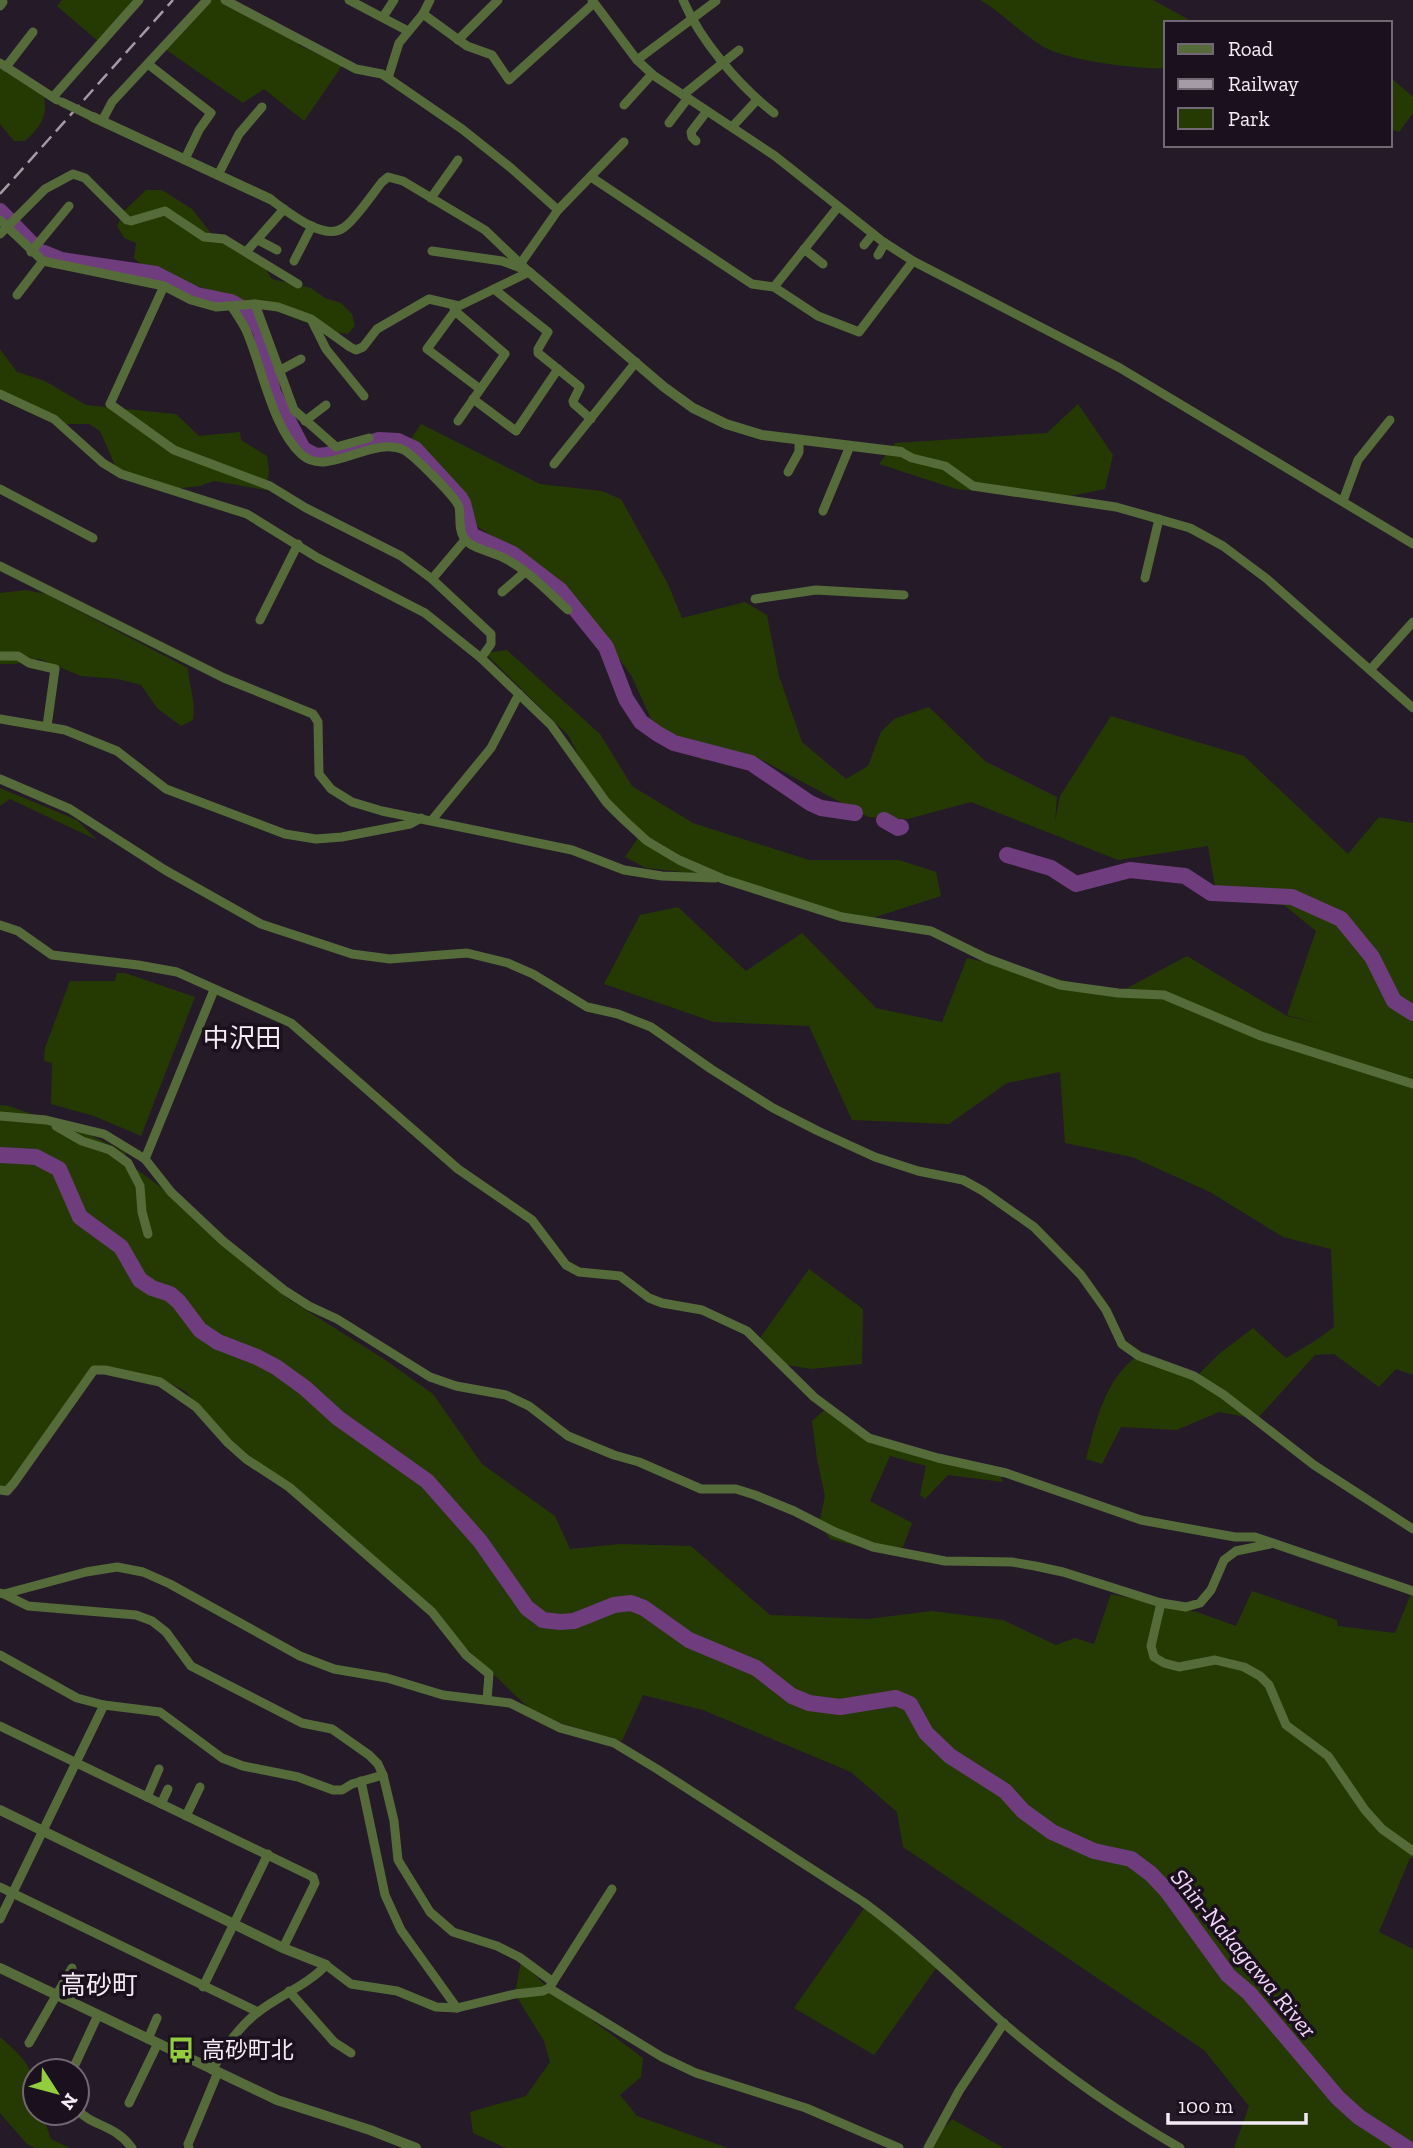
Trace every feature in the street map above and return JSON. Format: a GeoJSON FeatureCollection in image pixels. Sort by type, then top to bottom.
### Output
{"type":"FeatureCollection","features":[{"type":"Feature","properties":{"kind":"street"},"geometry":{"type":"LineString","coordinates":[[58,100],[139,0]]}},
{"type":"Feature","properties":{"kind":"street"},"geometry":{"type":"LineString","coordinates":[[98,119],[207,0]]}},
{"type":"Feature","properties":{"kind":"street"},"geometry":{"type":"LineString","coordinates":[[225,0],[356,69],[382,74],[462,129],[558,210]]}},
{"type":"Feature","properties":{"kind":"street"},"geometry":{"type":"LineString","coordinates":[[349,0],[408,31]]}},
{"type":"Feature","properties":{"kind":"street"},"geometry":{"type":"LineString","coordinates":[[383,17],[394,0]]}},
{"type":"Feature","properties":{"kind":"street"},"geometry":{"type":"LineString","coordinates":[[388,78],[399,43],[423,14],[430,0]]}},
{"type":"Feature","properties":{"kind":"street"},"geometry":{"type":"LineString","coordinates":[[458,40],[498,0]]}},
{"type":"Feature","properties":{"kind":"street"},"geometry":{"type":"LineString","coordinates":[[683,0],[691,20],[724,62],[757,100],[774,113]]}},
{"type":"Feature","properties":{"kind":"street"},"geometry":{"type":"LineString","coordinates":[[423,14],[467,46],[492,55],[509,80],[593,1],[637,60],[652,74],[775,156],[885,243],[913,261],[1120,368],[1413,544]]}},
{"type":"Feature","properties":{"kind":"street"},"geometry":{"type":"LineString","coordinates":[[637,60],[716,1]]}},
{"type":"Feature","properties":{"kind":"street"},"geometry":{"type":"LineString","coordinates":[[33,32],[3,65],[58,100],[270,199],[312,226],[328,232],[343,228],[388,177],[403,181],[485,230],[664,387],[693,408],[726,424],[762,435],[901,452],[912,458],[944,466],[973,486],[1116,507],[1190,528],[1223,546],[1267,579],[1413,708]]}},
{"type":"Feature","properties":{"kind":"street"},"geometry":{"type":"LineString","coordinates":[[669,123],[686,97],[739,50]]}},
{"type":"Feature","properties":{"kind":"street"},"geometry":{"type":"LineString","coordinates":[[148,64],[211,113],[185,159]]}},
{"type":"Feature","properties":{"kind":"street"},"geometry":{"type":"LineString","coordinates":[[624,105],[652,74]]}},
{"type":"Feature","properties":{"kind":"street"},"geometry":{"type":"LineString","coordinates":[[732,127],[757,100]]}},
{"type":"Feature","properties":{"kind":"street"},"geometry":{"type":"LineString","coordinates":[[218,175],[239,134],[262,107]]}},
{"type":"Feature","properties":{"kind":"street"},"geometry":{"type":"LineString","coordinates":[[696,141],[691,132],[707,111]]}},
{"type":"Feature","properties":{"kind":"street"},"geometry":{"type":"LineString","coordinates":[[480,389],[428,349],[454,308],[494,289],[526,268],[558,210],[624,142]]}},
{"type":"Feature","properties":{"kind":"street"},"geometry":{"type":"LineString","coordinates":[[430,198],[458,160]]}},
{"type":"Feature","properties":{"kind":"street"},"geometry":{"type":"LineString","coordinates":[[0,234],[8,222],[45,189],[73,174],[85,178],[131,222],[165,211],[204,237],[224,239],[298,284]]}},
{"type":"Feature","properties":{"kind":"street"},"geometry":{"type":"LineString","coordinates":[[592,177],[752,284],[774,287],[818,316],[859,332],[913,261]]}},
{"type":"Feature","properties":{"kind":"street"},"geometry":{"type":"LineString","coordinates":[[34,248],[69,206]]}},
{"type":"Feature","properties":{"kind":"street"},"geometry":{"type":"LineString","coordinates":[[774,287],[838,206]]}},
{"type":"Feature","properties":{"kind":"street"},"geometry":{"type":"LineString","coordinates":[[246,252],[284,209]]}},
{"type":"Feature","properties":{"kind":"street"},"geometry":{"type":"LineString","coordinates":[[8,222],[43,261],[164,286],[191,300],[216,307],[278,307],[311,319],[356,350],[363,346],[377,329],[429,299],[454,308],[505,354],[458,421]]}},
{"type":"Feature","properties":{"kind":"street"},"geometry":{"type":"LineString","coordinates":[[850,233],[858,222]]}},
{"type":"Feature","properties":{"kind":"street"},"geometry":{"type":"LineString","coordinates":[[294,261],[312,226]]}},
{"type":"Feature","properties":{"kind":"street"},"geometry":{"type":"LineString","coordinates":[[864,245],[873,234]]}},
{"type":"Feature","properties":{"kind":"street"},"geometry":{"type":"LineString","coordinates":[[258,240],[277,250]]}},
{"type":"Feature","properties":{"kind":"street"},"geometry":{"type":"LineString","coordinates":[[878,255],[885,243]]}},
{"type":"Feature","properties":{"kind":"street"},"geometry":{"type":"LineString","coordinates":[[804,249],[823,264]]}},
{"type":"Feature","properties":{"kind":"street"},"geometry":{"type":"LineString","coordinates":[[432,251],[502,261],[526,268]]}},
{"type":"Feature","properties":{"kind":"street"},"geometry":{"type":"LineString","coordinates":[[16,295],[43,261]]}},
{"type":"Feature","properties":{"kind":"street"},"geometry":{"type":"LineString","coordinates":[[164,286],[110,404],[174,450],[270,486],[306,508],[401,556],[432,579],[491,634],[491,644],[481,658]]}},
{"type":"Feature","properties":{"kind":"street"},"geometry":{"type":"LineString","coordinates":[[494,289],[548,332],[538,352],[580,387],[574,404],[591,418]]}},
{"type":"Feature","properties":{"kind":"street"},"geometry":{"type":"LineString","coordinates":[[250,305],[294,410],[335,447],[369,438]]}},
{"type":"Feature","properties":{"kind":"street"},"geometry":{"type":"LineString","coordinates":[[232,307],[246,329],[267,393],[293,446],[305,458],[314,463],[326,462],[379,447],[401,449],[418,459],[458,505],[461,531],[465,540],[503,557],[525,572],[568,610]]}},
{"type":"Feature","properties":{"kind":"street"},"geometry":{"type":"LineString","coordinates":[[311,319],[326,349],[364,396]]}},
{"type":"Feature","properties":{"kind":"street"},"geometry":{"type":"LineString","coordinates":[[279,371],[301,359]]}},
{"type":"Feature","properties":{"kind":"street"},"geometry":{"type":"LineString","coordinates":[[555,464],[636,362]]}},
{"type":"Feature","properties":{"kind":"street"},"geometry":{"type":"LineString","coordinates":[[473,399],[516,431],[558,369]]}},
{"type":"Feature","properties":{"kind":"street"},"geometry":{"type":"LineString","coordinates":[[0,394],[54,419],[103,463],[121,474],[247,514],[318,558],[425,614],[481,658],[551,724],[606,802],[624,820],[647,841],[679,860],[723,879],[842,917],[930,931],[986,958],[1060,985],[1164,995],[1261,1036],[1413,1084]]}},
{"type":"Feature","properties":{"kind":"street"},"geometry":{"type":"LineString","coordinates":[[306,421],[326,405]]}},
{"type":"Feature","properties":{"kind":"street"},"geometry":{"type":"LineString","coordinates":[[1343,500],[1358,460],[1390,420]]}},
{"type":"Feature","properties":{"kind":"street"},"geometry":{"type":"LineString","coordinates":[[788,472],[799,452],[799,440]]}},
{"type":"Feature","properties":{"kind":"street"},"geometry":{"type":"LineString","coordinates":[[823,511],[850,446]]}},
{"type":"Feature","properties":{"kind":"street"},"geometry":{"type":"LineString","coordinates":[[0,489],[93,538]]}},
{"type":"Feature","properties":{"kind":"street"},"geometry":{"type":"LineString","coordinates":[[1145,578],[1159,519]]}},
{"type":"Feature","properties":{"kind":"street"},"geometry":{"type":"LineString","coordinates":[[432,579],[465,540]]}},
{"type":"Feature","properties":{"kind":"street"},"geometry":{"type":"LineString","coordinates":[[260,620],[298,544]]}},
{"type":"Feature","properties":{"kind":"street"},"geometry":{"type":"LineString","coordinates":[[0,566],[224,678],[313,714],[318,722],[320,774],[331,789],[352,802],[382,811],[572,850],[624,870],[662,876],[723,879]]}},
{"type":"Feature","properties":{"kind":"street"},"geometry":{"type":"LineString","coordinates":[[502,592],[525,572]]}},
{"type":"Feature","properties":{"kind":"street"},"geometry":{"type":"LineString","coordinates":[[755,599],[816,590],[904,595]]}},
{"type":"Feature","properties":{"kind":"street"},"geometry":{"type":"LineString","coordinates":[[1370,670],[1413,622]]}},
{"type":"Feature","properties":{"kind":"street"},"geometry":{"type":"LineString","coordinates":[[0,656],[18,656],[29,663],[55,669],[47,726]]}},
{"type":"Feature","properties":{"kind":"street"},"geometry":{"type":"LineString","coordinates":[[432,820],[491,748],[519,694]]}},
{"type":"Feature","properties":{"kind":"street"},"geometry":{"type":"LineString","coordinates":[[0,719],[65,730],[117,751],[166,789],[285,834],[316,839],[342,837],[410,824],[421,818]]}},
{"type":"Feature","properties":{"kind":"street"},"geometry":{"type":"LineString","coordinates":[[0,779],[70,809],[164,870],[261,925],[352,954],[390,959],[467,953],[508,962],[587,1007],[618,1014],[651,1027],[752,1095],[818,1131],[875,1157],[973,1185],[1034,1227],[1081,1275],[1106,1310],[1122,1345],[1139,1356],[1194,1376],[1215,1389],[1314,1465],[1413,1529]]}},
{"type":"Feature","properties":{"kind":"street"},"geometry":{"type":"LineString","coordinates":[[0,925],[18,931],[52,955],[177,972],[291,1023],[458,1169],[532,1220],[566,1265],[579,1272],[620,1276],[649,1298],[702,1310],[747,1331],[814,1397],[869,1438],[1006,1474],[1141,1520],[1235,1537],[1255,1537],[1413,1591]]}},
{"type":"Feature","properties":{"kind":"street"},"geometry":{"type":"LineString","coordinates":[[145,1159],[214,990]]}},
{"type":"Feature","properties":{"kind":"street"},"geometry":{"type":"LineString","coordinates":[[0,1116],[46,1120],[104,1134],[145,1159],[171,1192],[223,1241],[284,1290],[337,1319],[430,1377],[506,1395],[528,1406],[568,1436],[639,1462],[701,1489],[736,1489],[755,1495],[873,1547],[945,1561],[1012,1562],[1035,1566],[1063,1572],[1161,1603],[1186,1607],[1200,1603],[1211,1590],[1224,1560],[1236,1550],[1270,1544]]}},
{"type":"Feature","properties":{"kind":"street"},"geometry":{"type":"LineString","coordinates":[[46,1120],[82,1141],[110,1150],[128,1163],[140,1186],[142,1212],[148,1234]]}},
{"type":"Feature","properties":{"kind":"street"},"geometry":{"type":"LineString","coordinates":[[0,1490],[7,1491],[14,1483],[94,1370],[160,1382],[196,1407],[246,1459],[289,1487],[432,1612],[466,1655],[489,1674],[487,1700]]}},
{"type":"Feature","properties":{"kind":"street"},"geometry":{"type":"LineString","coordinates":[[2,1594],[86,1572],[117,1567],[143,1572],[170,1584],[279,1645],[334,1669],[387,1678],[443,1695],[510,1703],[560,1728],[614,1744],[863,1902],[896,1926],[1004,2023],[1129,2118],[1180,2148]]}},
{"type":"Feature","properties":{"kind":"street"},"geometry":{"type":"LineString","coordinates":[[2,1594],[28,1606],[136,1615],[152,1621],[166,1632],[191,1666],[302,1723],[332,1729],[378,1764],[394,1821],[398,1860],[430,1912],[453,1931],[519,1957],[551,1985],[662,2057],[695,2073],[806,2108],[899,2148]]}},
{"type":"Feature","properties":{"kind":"street"},"geometry":{"type":"LineString","coordinates":[[1161,1603],[1151,1646],[1154,1657],[1180,1667],[1215,1660],[1244,1667],[1260,1676],[1269,1685],[1286,1725],[1328,1756],[1365,1811],[1382,1829],[1413,1851]]}},
{"type":"Feature","properties":{"kind":"street"},"geometry":{"type":"LineString","coordinates":[[0,1655],[77,1698],[103,1705],[160,1712],[222,1759],[243,1766],[298,1777],[333,1790],[342,1790],[383,1775]]}},
{"type":"Feature","properties":{"kind":"street"},"geometry":{"type":"LineString","coordinates":[[0,1919],[103,1705]]}},
{"type":"Feature","properties":{"kind":"street"},"geometry":{"type":"LineString","coordinates":[[0,1726],[313,1877],[315,1883],[283,1948]]}},
{"type":"Feature","properties":{"kind":"street"},"geometry":{"type":"LineString","coordinates":[[146,1797],[159,1769]]}},
{"type":"Feature","properties":{"kind":"street"},"geometry":{"type":"LineString","coordinates":[[361,1781],[385,1895],[401,1930],[457,2008]]}},
{"type":"Feature","properties":{"kind":"street"},"geometry":{"type":"LineString","coordinates":[[186,1816],[200,1787]]}},
{"type":"Feature","properties":{"kind":"street"},"geometry":{"type":"LineString","coordinates":[[161,1804],[168,1788]]}},
{"type":"Feature","properties":{"kind":"street"},"geometry":{"type":"LineString","coordinates":[[0,1810],[283,1948],[326,1965],[351,1984],[397,1991],[428,2006],[457,2008],[515,1994],[543,1991],[551,1985],[612,1889]]}},
{"type":"Feature","properties":{"kind":"street"},"geometry":{"type":"LineString","coordinates":[[203,1987],[268,1854]]}},
{"type":"Feature","properties":{"kind":"street"},"geometry":{"type":"LineString","coordinates":[[0,1887],[258,2012]]}},
{"type":"Feature","properties":{"kind":"street"},"geometry":{"type":"LineString","coordinates":[[190,2148],[188,2144],[215,2071],[236,2033],[258,2012],[316,1975],[326,1965]]}},
{"type":"Feature","properties":{"kind":"street"},"geometry":{"type":"LineString","coordinates":[[0,1968],[277,2100],[416,2148]]}},
{"type":"Feature","properties":{"kind":"street"},"geometry":{"type":"LineString","coordinates":[[29,2043],[72,1968]]}},
{"type":"Feature","properties":{"kind":"street"},"geometry":{"type":"LineString","coordinates":[[289,1991],[334,2042],[351,2053]]}},
{"type":"Feature","properties":{"kind":"street"},"geometry":{"type":"LineString","coordinates":[[78,2057],[98,2015]]}},
{"type":"Feature","properties":{"kind":"street"},"geometry":{"type":"LineString","coordinates":[[129,2103],[153,2041],[158,2018]]}},
{"type":"Feature","properties":{"kind":"street"},"geometry":{"type":"LineString","coordinates":[[928,2148],[959,2091],[1004,2023]]}},
{"type":"Feature","properties":{"kind":"street"},"geometry":{"type":"LineString","coordinates":[[91,2119],[113,2129],[132,2148]]}},
{"type":"Feature","properties":{"kind":"green space"},"geometry":{"type":"Polygon","coordinates":[[[62,0],[133,0],[98,41],[57,6],[62,0]]]}},
{"type":"Feature","properties":{"kind":"green space"},"geometry":{"type":"Polygon","coordinates":[[[212,0],[223,0],[299,45],[342,66],[304,121],[264,89],[243,103],[165,49],[212,0]]]}},
{"type":"Feature","properties":{"kind":"green space"},"geometry":{"type":"Polygon","coordinates":[[[980,0],[1153,0],[1191,21],[1164,21],[1164,68],[1154,68],[1084,60],[1053,51],[1034,41],[980,0]]]}},
{"type":"Feature","properties":{"kind":"green space"},"geometry":{"type":"Polygon","coordinates":[[[0,68],[44,97],[45,110],[41,122],[25,141],[14,141],[0,124],[0,68]]]}},
{"type":"Feature","properties":{"kind":"green space"},"geometry":{"type":"Polygon","coordinates":[[[1392,79],[1413,97],[1413,113],[1399,132],[1392,130],[1392,79]]]}},
{"type":"Feature","properties":{"kind":"green space"},"geometry":{"type":"Polygon","coordinates":[[[146,190],[162,190],[192,209],[214,237],[256,255],[272,279],[311,288],[325,298],[341,303],[352,314],[355,326],[348,334],[333,332],[266,305],[239,300],[224,301],[207,289],[185,283],[168,272],[143,266],[134,258],[136,243],[124,238],[117,226],[124,211],[146,190]]]}},
{"type":"Feature","properties":{"kind":"green space"},"geometry":{"type":"Polygon","coordinates":[[[0,349],[17,372],[45,381],[86,405],[176,414],[199,436],[240,432],[241,440],[267,456],[269,471],[266,490],[214,481],[200,486],[174,489],[118,472],[100,431],[89,424],[66,424],[46,411],[0,394],[0,349]]]}},
{"type":"Feature","properties":{"kind":"green space"},"geometry":{"type":"Polygon","coordinates":[[[1078,404],[1113,455],[1105,489],[1056,499],[956,489],[879,464],[895,443],[1047,433],[1078,404]]]}},
{"type":"Feature","properties":{"kind":"green space"},"geometry":{"type":"Polygon","coordinates":[[[421,424],[540,484],[602,491],[621,499],[668,584],[682,618],[745,602],[767,615],[779,676],[802,742],[846,779],[868,766],[881,732],[894,719],[929,707],[985,761],[1057,797],[1055,821],[1060,796],[1111,716],[1244,756],[1348,854],[1379,817],[1413,823],[1413,1375],[1396,1369],[1379,1387],[1334,1354],[1315,1355],[1257,1419],[1219,1412],[1177,1430],[1121,1427],[1102,1464],[1086,1459],[1109,1390],[1125,1367],[1136,1357],[1196,1377],[1219,1354],[1253,1328],[1286,1358],[1334,1327],[1331,1249],[1283,1237],[1210,1192],[1132,1157],[1065,1143],[1060,1072],[1007,1083],[949,1124],[852,1120],[809,1026],[714,1022],[604,984],[640,915],[678,907],[746,971],[802,933],[876,1008],[942,1022],[967,958],[1118,993],[1187,956],[1287,1016],[1322,1024],[1287,1015],[1316,931],[1284,905],[1217,899],[1208,846],[1118,860],[971,802],[908,819],[868,817],[760,759],[702,760],[651,719],[632,677],[581,604],[497,539],[473,524],[439,465],[407,445],[421,424]]]}},
{"type":"Feature","properties":{"kind":"green space"},"geometry":{"type":"Polygon","coordinates":[[[26,590],[46,594],[188,668],[194,707],[193,720],[181,726],[157,708],[141,685],[118,679],[81,676],[39,659],[0,664],[0,593],[26,590]]]}},
{"type":"Feature","properties":{"kind":"green space"},"geometry":{"type":"Polygon","coordinates":[[[507,650],[600,734],[632,786],[693,823],[809,860],[899,860],[936,872],[941,896],[863,921],[717,876],[646,868],[625,857],[640,835],[608,811],[568,735],[485,653],[507,650]]]}},
{"type":"Feature","properties":{"kind":"green space"},"geometry":{"type":"Polygon","coordinates":[[[0,788],[77,820],[97,840],[10,799],[0,806],[0,788]]]}},
{"type":"Feature","properties":{"kind":"green space"},"geometry":{"type":"Polygon","coordinates":[[[117,973],[125,973],[195,997],[141,1136],[94,1116],[51,1104],[52,1063],[44,1061],[45,1048],[70,981],[115,981],[117,973]]]}},
{"type":"Feature","properties":{"kind":"green space"},"geometry":{"type":"Polygon","coordinates":[[[0,1105],[84,1132],[125,1152],[128,1163],[158,1185],[287,1298],[384,1359],[433,1394],[482,1464],[555,1516],[570,1549],[620,1544],[691,1546],[770,1615],[867,1619],[932,1611],[1003,1620],[1056,1645],[1075,1638],[1094,1644],[1111,1594],[1197,1612],[1236,1626],[1252,1591],[1337,1620],[1338,1626],[1395,1633],[1413,1589],[1413,1858],[1410,1858],[1379,1932],[1413,1949],[1413,2148],[1234,2148],[1249,2106],[1204,2050],[903,1847],[897,1812],[851,1772],[703,1710],[643,1695],[622,1741],[537,1716],[409,1593],[294,1491],[246,1459],[185,1391],[164,1380],[122,1369],[92,1367],[7,1491],[0,1487],[0,1105]]]}},
{"type":"Feature","properties":{"kind":"green space"},"geometry":{"type":"Polygon","coordinates":[[[809,1269],[863,1309],[862,1364],[811,1369],[787,1365],[760,1338],[809,1269]]]}},
{"type":"Feature","properties":{"kind":"green space"},"geometry":{"type":"Polygon","coordinates":[[[826,1409],[869,1438],[998,1471],[1003,1482],[948,1475],[925,1499],[920,1495],[926,1466],[890,1456],[870,1501],[912,1523],[903,1547],[883,1552],[830,1539],[819,1524],[825,1496],[812,1421],[826,1409]]]}},
{"type":"Feature","properties":{"kind":"green space"},"geometry":{"type":"Polygon","coordinates":[[[865,1907],[937,1967],[874,2055],[794,2008],[865,1907]]]}},
{"type":"Feature","properties":{"kind":"green space"},"geometry":{"type":"Polygon","coordinates":[[[521,1961],[545,1985],[643,2058],[641,2077],[620,2095],[637,2116],[728,2148],[506,2148],[473,2133],[470,2112],[526,2096],[550,2062],[544,2041],[515,1994],[521,1961]]]}},
{"type":"Feature","properties":{"kind":"green space"},"geometry":{"type":"Polygon","coordinates":[[[0,2037],[21,2057],[21,2127],[47,2127],[51,2139],[70,2148],[35,2148],[27,2144],[0,2113],[0,2037]]]}},
{"type":"Feature","properties":{"kind":"green space"},"geometry":{"type":"Polygon","coordinates":[[[952,2119],[1004,2148],[930,2148],[933,2140],[952,2119]]]}},
{"type":"Feature","properties":{"kind":"waterway"},"geometry":{"type":"LineString","coordinates":[[0,211],[39,251],[61,260],[156,274],[197,295],[231,302],[249,312],[261,332],[273,392],[303,449],[316,456],[327,455],[379,440],[398,441],[415,449],[460,498],[471,535],[513,554],[560,590],[606,647],[626,699],[641,722],[674,743],[751,763],[821,808],[855,813]]}},
{"type":"Feature","properties":{"kind":"waterway"},"geometry":{"type":"LineString","coordinates":[[884,820],[901,827]]}},
{"type":"Feature","properties":{"kind":"waterway"},"geometry":{"type":"LineString","coordinates":[[1007,855],[1051,868],[1076,884],[1130,870],[1185,876],[1211,893],[1292,897],[1341,919],[1372,957],[1394,1001],[1413,1013]]}},
{"type":"Feature","properties":{"kind":"waterway","name":"Shin-Nakagawa River"},"geometry":{"type":"LineString","coordinates":[[0,1155],[36,1157],[59,1169],[80,1217],[121,1247],[140,1280],[152,1288],[170,1294],[200,1330],[218,1342],[276,1367],[305,1388],[338,1418],[427,1481],[480,1541],[527,1608],[543,1620],[574,1621],[614,1605],[631,1603],[644,1608],[689,1640],[756,1668],[792,1696],[809,1703],[840,1707],[896,1698],[910,1704],[926,1733],[950,1756],[1005,1791],[1023,1811],[1052,1832],[1094,1851],[1131,1859],[1167,1891],[1228,1975],[1249,1993],[1338,2098],[1359,2117],[1407,2148]]}},
{"type":"Feature","properties":{"kind":"railway"},"geometry":{"type":"LineString","coordinates":[[0,194],[173,0]]}},
{"type":"Feature","properties":{"kind":"place","name":"高砂町北"},"geometry":{"type":"Point","coordinates":[181,2050]}},
{"type":"Feature","properties":{"kind":"district","name":"中沢田"},"geometry":{"type":"Point","coordinates":[242,1038]}},
{"type":"Feature","properties":{"kind":"district","name":"高砂町"},"geometry":{"type":"Point","coordinates":[99,1985]}}]}
